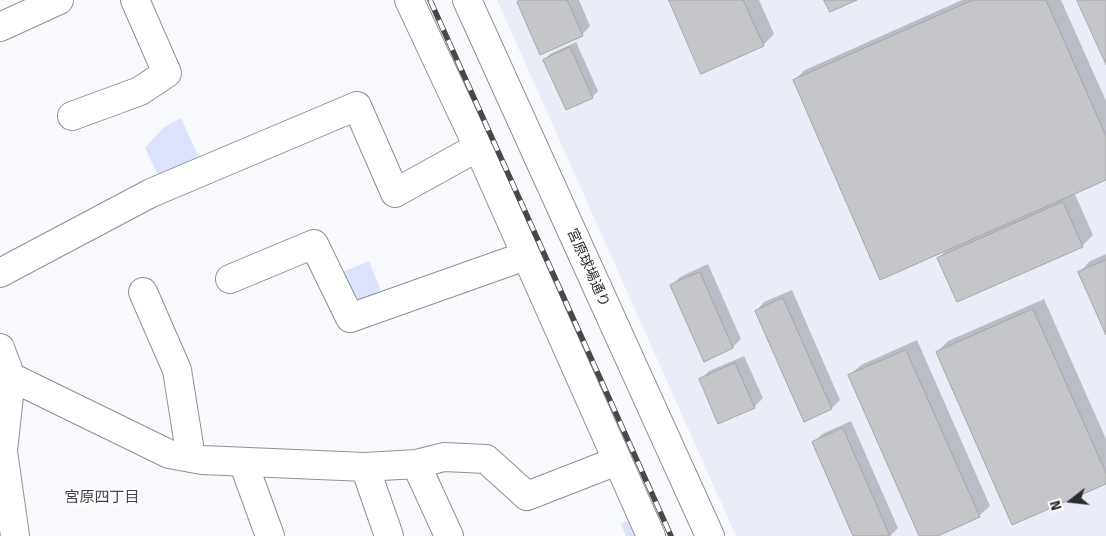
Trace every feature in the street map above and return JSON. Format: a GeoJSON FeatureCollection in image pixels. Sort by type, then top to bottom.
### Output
{"type":"FeatureCollection","features":[{"type":"Feature","properties":{"kind":"street"},"geometry":{"type":"LineString","coordinates":[[0,27],[59,0]]}},
{"type":"Feature","properties":{"kind":"street"},"geometry":{"type":"LineString","coordinates":[[72,116],[140,91],[167,73],[135,0]]}},
{"type":"Feature","properties":{"kind":"street"},"geometry":{"type":"LineString","coordinates":[[409,0],[478,147],[651,536]]}},
{"type":"Feature","properties":{"kind":"street","name":"宮原球場通り"},"geometry":{"type":"LineString","coordinates":[[467,0],[710,536]]}},
{"type":"Feature","properties":{"kind":"street"},"geometry":{"type":"LineString","coordinates":[[0,273],[152,193],[357,106],[395,192],[478,147]]}},
{"type":"Feature","properties":{"kind":"street"},"geometry":{"type":"LineString","coordinates":[[230,279],[314,244],[350,318],[526,256]]}},
{"type":"Feature","properties":{"kind":"street"},"geometry":{"type":"LineString","coordinates":[[143,292],[177,370],[192,458]]}},
{"type":"Feature","properties":{"kind":"street"},"geometry":{"type":"LineString","coordinates":[[0,348],[11,378],[3,451],[16,536]]}},
{"type":"Feature","properties":{"kind":"street"},"geometry":{"type":"LineString","coordinates":[[11,378],[169,454],[192,458],[365,467],[416,464],[444,457],[486,459],[527,496],[617,461]]}},
{"type":"Feature","properties":{"kind":"street"},"geometry":{"type":"LineString","coordinates":[[243,462],[270,536]]}},
{"type":"Feature","properties":{"kind":"street"},"geometry":{"type":"LineString","coordinates":[[416,464],[449,536]]}},
{"type":"Feature","properties":{"kind":"street"},"geometry":{"type":"LineString","coordinates":[[365,467],[389,536]]}},
{"type":"Feature","properties":{"kind":"shaded area"},"geometry":{"type":"Polygon","coordinates":[[[497,0],[1106,0],[1106,536],[736,536],[497,0]]]}},
{"type":"Feature","properties":{"kind":"shaded area"},"geometry":{"type":"Polygon","coordinates":[[[181,118],[201,162],[160,180],[145,148],[163,128],[181,118]]]}},
{"type":"Feature","properties":{"kind":"shaded area"},"geometry":{"type":"Polygon","coordinates":[[[369,261],[382,294],[355,306],[340,273],[369,261]]]}},
{"type":"Feature","properties":{"kind":"shaded area"},"geometry":{"type":"Polygon","coordinates":[[[639,515],[648,536],[626,536],[621,524],[639,515]]]}},
{"type":"Feature","properties":{"kind":"building"},"geometry":{"type":"Polygon","coordinates":[[[521,0],[567,0],[583,36],[540,55],[517,2],[521,0]]]}},
{"type":"Feature","properties":{"kind":"building"},"geometry":{"type":"Polygon","coordinates":[[[669,0],[743,0],[764,46],[701,74],[669,0]]]}},
{"type":"Feature","properties":{"kind":"building"},"geometry":{"type":"Polygon","coordinates":[[[824,0],[857,0],[830,12],[824,0]]]}},
{"type":"Feature","properties":{"kind":"building"},"geometry":{"type":"Polygon","coordinates":[[[973,0],[1046,0],[1106,136],[1106,180],[880,280],[793,80],[973,0]]]}},
{"type":"Feature","properties":{"kind":"building"},"geometry":{"type":"Polygon","coordinates":[[[1077,0],[1106,0],[1106,64],[1077,0]]]}},
{"type":"Feature","properties":{"kind":"building"},"geometry":{"type":"Polygon","coordinates":[[[570,47],[593,98],[566,110],[543,60],[570,47]]]}},
{"type":"Feature","properties":{"kind":"building"},"geometry":{"type":"Polygon","coordinates":[[[1063,202],[1083,247],[957,302],[937,258],[1063,202]]]}},
{"type":"Feature","properties":{"kind":"building"},"geometry":{"type":"Polygon","coordinates":[[[1106,260],[1106,335],[1078,272],[1106,260]]]}},
{"type":"Feature","properties":{"kind":"building"},"geometry":{"type":"Polygon","coordinates":[[[700,272],[733,348],[704,362],[670,285],[700,272]]]}},
{"type":"Feature","properties":{"kind":"building"},"geometry":{"type":"Polygon","coordinates":[[[783,298],[832,409],[804,422],[755,311],[783,298]]]}},
{"type":"Feature","properties":{"kind":"building"},"geometry":{"type":"Polygon","coordinates":[[[1033,309],[1106,473],[1106,484],[1012,525],[936,352],[1033,309]]]}},
{"type":"Feature","properties":{"kind":"building"},"geometry":{"type":"Polygon","coordinates":[[[906,350],[980,517],[938,536],[919,536],[848,375],[906,350]]]}},
{"type":"Feature","properties":{"kind":"building"},"geometry":{"type":"Polygon","coordinates":[[[735,363],[755,408],[718,424],[699,379],[735,363]]]}},
{"type":"Feature","properties":{"kind":"building"},"geometry":{"type":"Polygon","coordinates":[[[843,428],[890,536],[853,536],[812,442],[843,428]]]}},
{"type":"Feature","properties":{"kind":"railway"},"geometry":{"type":"LineString","coordinates":[[430,0],[671,536]]}},
{"type":"Feature","properties":{"kind":"district","name":"宮原四丁目"},"geometry":{"type":"Point","coordinates":[102,498]}}]}
